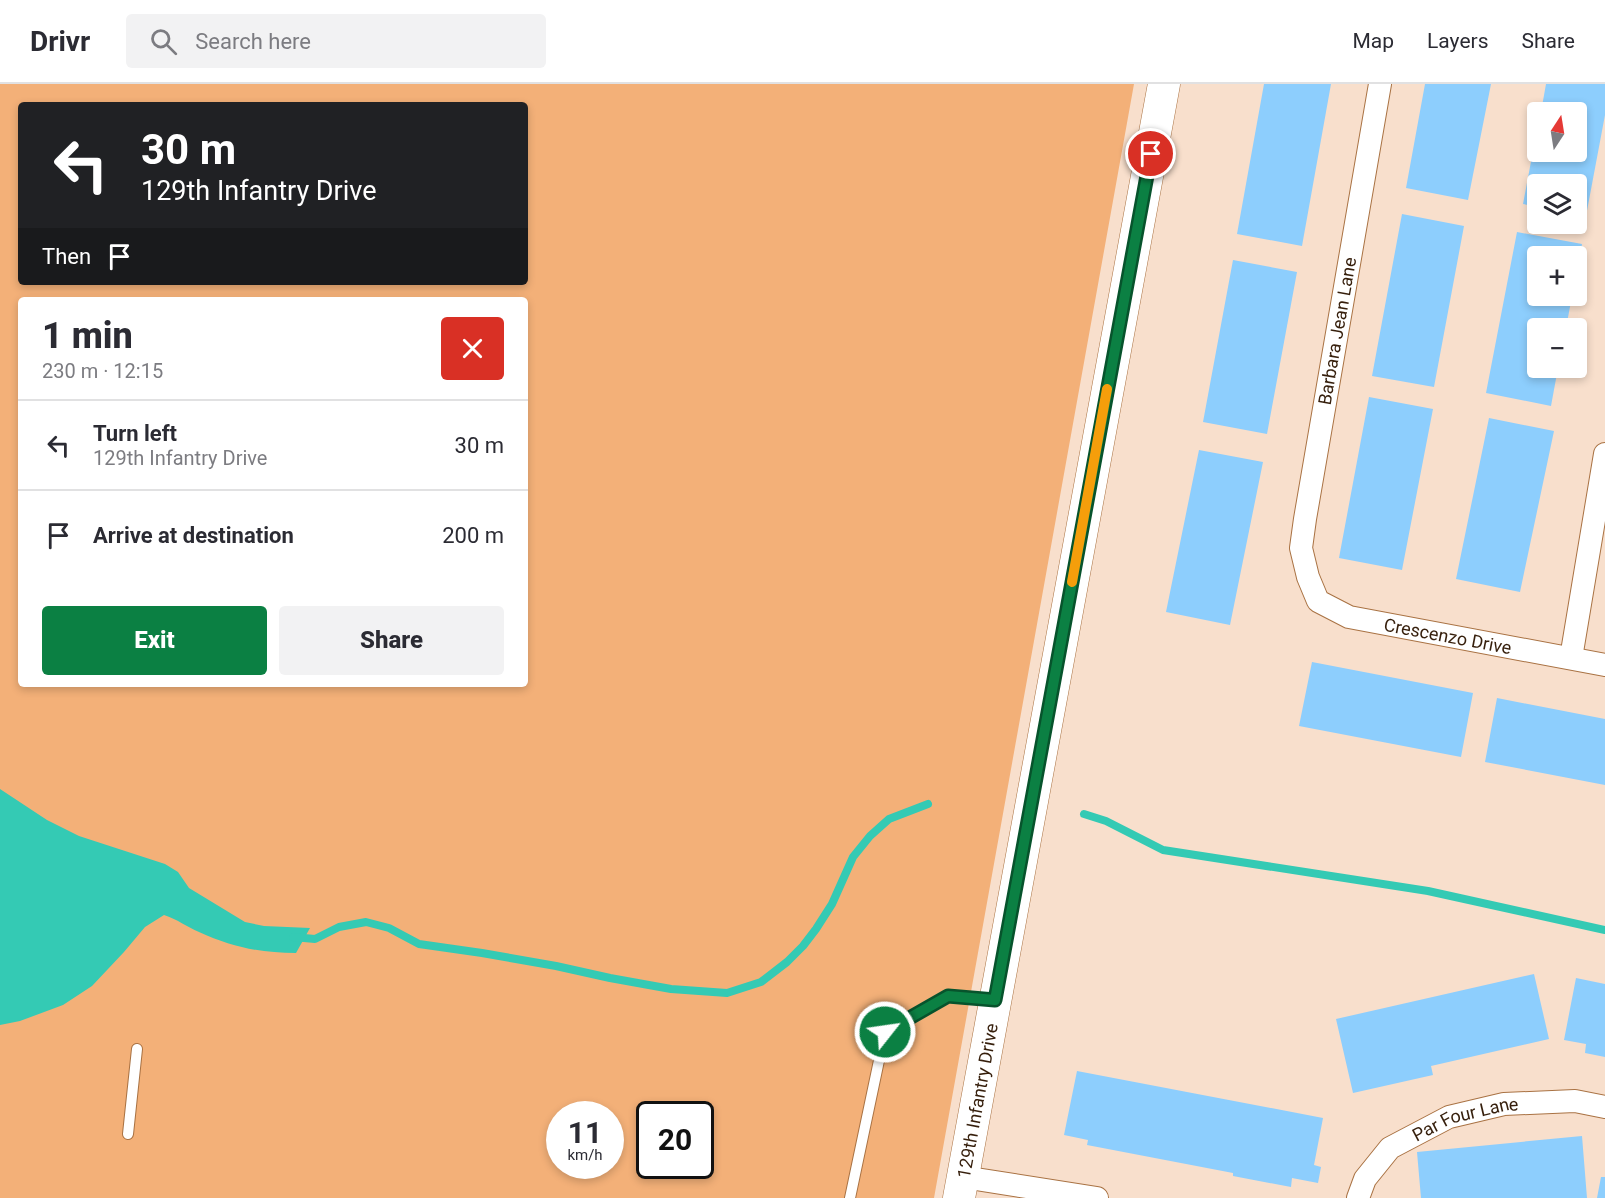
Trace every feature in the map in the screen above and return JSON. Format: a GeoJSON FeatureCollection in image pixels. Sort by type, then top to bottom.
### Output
{"type":"FeatureCollection","features":[{"type":"Feature","properties":{"kind":"street","name":"129th Infantry Drive"},"geometry":{"type":"LineString","coordinates":[[961,1187],[1164,84]]}},
{"type":"Feature","properties":{"kind":"street","name":"Barbara Jean Lane"},"geometry":{"type":"LineString","coordinates":[[1308,578],[1301,548],[1305,519],[1380,84]]}},
{"type":"Feature","properties":{"kind":"street"},"geometry":{"type":"LineString","coordinates":[[1571,658],[1605,454]]}},
{"type":"Feature","properties":{"kind":"street","name":"Crescenzo Drive"},"geometry":{"type":"LineString","coordinates":[[1308,578],[1318,601],[1348,617],[1605,665]]}},
{"type":"Feature","properties":{"kind":"street","name":"Par Four Lane"},"geometry":{"type":"LineString","coordinates":[[1358,1198],[1365,1179],[1390,1148],[1449,1117],[1504,1104],[1575,1101],[1605,1107]]}},
{"type":"Feature","properties":{"kind":"street"},"geometry":{"type":"LineString","coordinates":[[961,1187],[1097,1198]]}},
{"type":"Feature","properties":{"kind":"lane"},"geometry":{"type":"LineString","coordinates":[[850,1198],[885,1032],[948,996],[995,1000]]}},
{"type":"Feature","properties":{"kind":"lane"},"geometry":{"type":"LineString","coordinates":[[128,1134],[137,1049]]}},
{"type":"Feature","properties":{"kind":"shaded area"},"geometry":{"type":"Polygon","coordinates":[[[0,84],[1134,84],[934,1198],[0,1198],[0,84]]]}},
{"type":"Feature","properties":{"kind":"water"},"geometry":{"type":"Polygon","coordinates":[[[0,789],[47,820],[79,836],[165,864],[178,872],[189,888],[245,922],[264,926],[310,928],[296,953],[270,952],[223,942],[164,915],[145,927],[92,986],[63,1005],[20,1021],[0,1025],[0,789]]]}},
{"type":"Feature","properties":{"kind":"building"},"geometry":{"type":"Polygon","coordinates":[[[1264,84],[1331,84],[1302,246],[1237,234],[1264,84]]]}},
{"type":"Feature","properties":{"kind":"building"},"geometry":{"type":"Polygon","coordinates":[[[1425,84],[1491,84],[1468,200],[1406,188],[1425,84]]]}},
{"type":"Feature","properties":{"kind":"building"},"geometry":{"type":"Polygon","coordinates":[[[1546,84],[1605,84],[1605,115],[1587,211],[1587,174],[1529,174],[1531,162],[1587,162],[1587,102],[1543,102],[1546,84]]]}},
{"type":"Feature","properties":{"kind":"building"},"geometry":{"type":"Polygon","coordinates":[[[1527,183],[1527,205],[1523,204],[1527,183]]]}},
{"type":"Feature","properties":{"kind":"building"},"geometry":{"type":"Polygon","coordinates":[[[1402,214],[1464,226],[1434,387],[1372,376],[1402,214]]]}},
{"type":"Feature","properties":{"kind":"building"},"geometry":{"type":"Polygon","coordinates":[[[1517,232],[1582,244],[1582,246],[1527,246],[1527,306],[1570,306],[1568,318],[1527,318],[1527,378],[1556,378],[1551,406],[1486,393],[1517,232]]]}},
{"type":"Feature","properties":{"kind":"building"},"geometry":{"type":"Polygon","coordinates":[[[1233,260],[1297,272],[1267,434],[1203,422],[1233,260]]]}},
{"type":"Feature","properties":{"kind":"building"},"geometry":{"type":"Polygon","coordinates":[[[1369,397],[1433,409],[1402,570],[1339,558],[1369,397]]]}},
{"type":"Feature","properties":{"kind":"building"},"geometry":{"type":"Polygon","coordinates":[[[1489,418],[1554,431],[1520,592],[1456,579],[1489,418]]]}},
{"type":"Feature","properties":{"kind":"building"},"geometry":{"type":"Polygon","coordinates":[[[1199,450],[1263,462],[1230,625],[1166,612],[1199,450]]]}},
{"type":"Feature","properties":{"kind":"building"},"geometry":{"type":"Polygon","coordinates":[[[1312,662],[1473,693],[1461,757],[1299,726],[1312,662]]]}},
{"type":"Feature","properties":{"kind":"building"},"geometry":{"type":"Polygon","coordinates":[[[1497,698],[1605,719],[1605,785],[1485,762],[1497,698]]]}},
{"type":"Feature","properties":{"kind":"building"},"geometry":{"type":"Polygon","coordinates":[[[1534,974],[1549,1039],[1431,1066],[1433,1075],[1353,1093],[1336,1019],[1534,974]]]}},
{"type":"Feature","properties":{"kind":"building"},"geometry":{"type":"Polygon","coordinates":[[[1576,978],[1605,984],[1605,1057],[1585,1053],[1586,1044],[1564,1040],[1576,978]]]}},
{"type":"Feature","properties":{"kind":"building"},"geometry":{"type":"Polygon","coordinates":[[[1077,1071],[1323,1118],[1314,1165],[1321,1167],[1318,1183],[1292,1178],[1291,1187],[1233,1176],[1233,1173],[1087,1145],[1088,1140],[1064,1135],[1077,1071]]]}},
{"type":"Feature","properties":{"kind":"building"},"geometry":{"type":"Polygon","coordinates":[[[1582,1136],[1587,1198],[1421,1198],[1417,1152],[1582,1136]]]}},
{"type":"Feature","properties":{"kind":"building"},"geometry":{"type":"Polygon","coordinates":[[[1601,1177],[1605,1177],[1605,1198],[1597,1198],[1601,1177]]]}},
{"type":"Feature","properties":{"kind":"waterway"},"geometry":{"type":"LineString","coordinates":[[293,937],[315,939],[339,927],[366,922],[389,928],[419,944],[556,966],[671,989],[727,993],[761,982],[787,962],[816,929],[832,904],[853,857],[870,836],[889,819],[928,804]]}},
{"type":"Feature","properties":{"kind":"waterway"},"geometry":{"type":"LineString","coordinates":[[1084,814],[1106,821],[1163,850],[1428,891],[1605,930]]}},
{"type":"Feature","properties":{"kind":"slow traffic"},"geometry":{"type":"LineString","coordinates":[[1072,582],[1107,389]]}},
{"type":"Feature","properties":{"kind":"route"},"geometry":{"type":"LineString","coordinates":[[885,1032],[948,996],[995,1000],[1151,154]]}}]}
